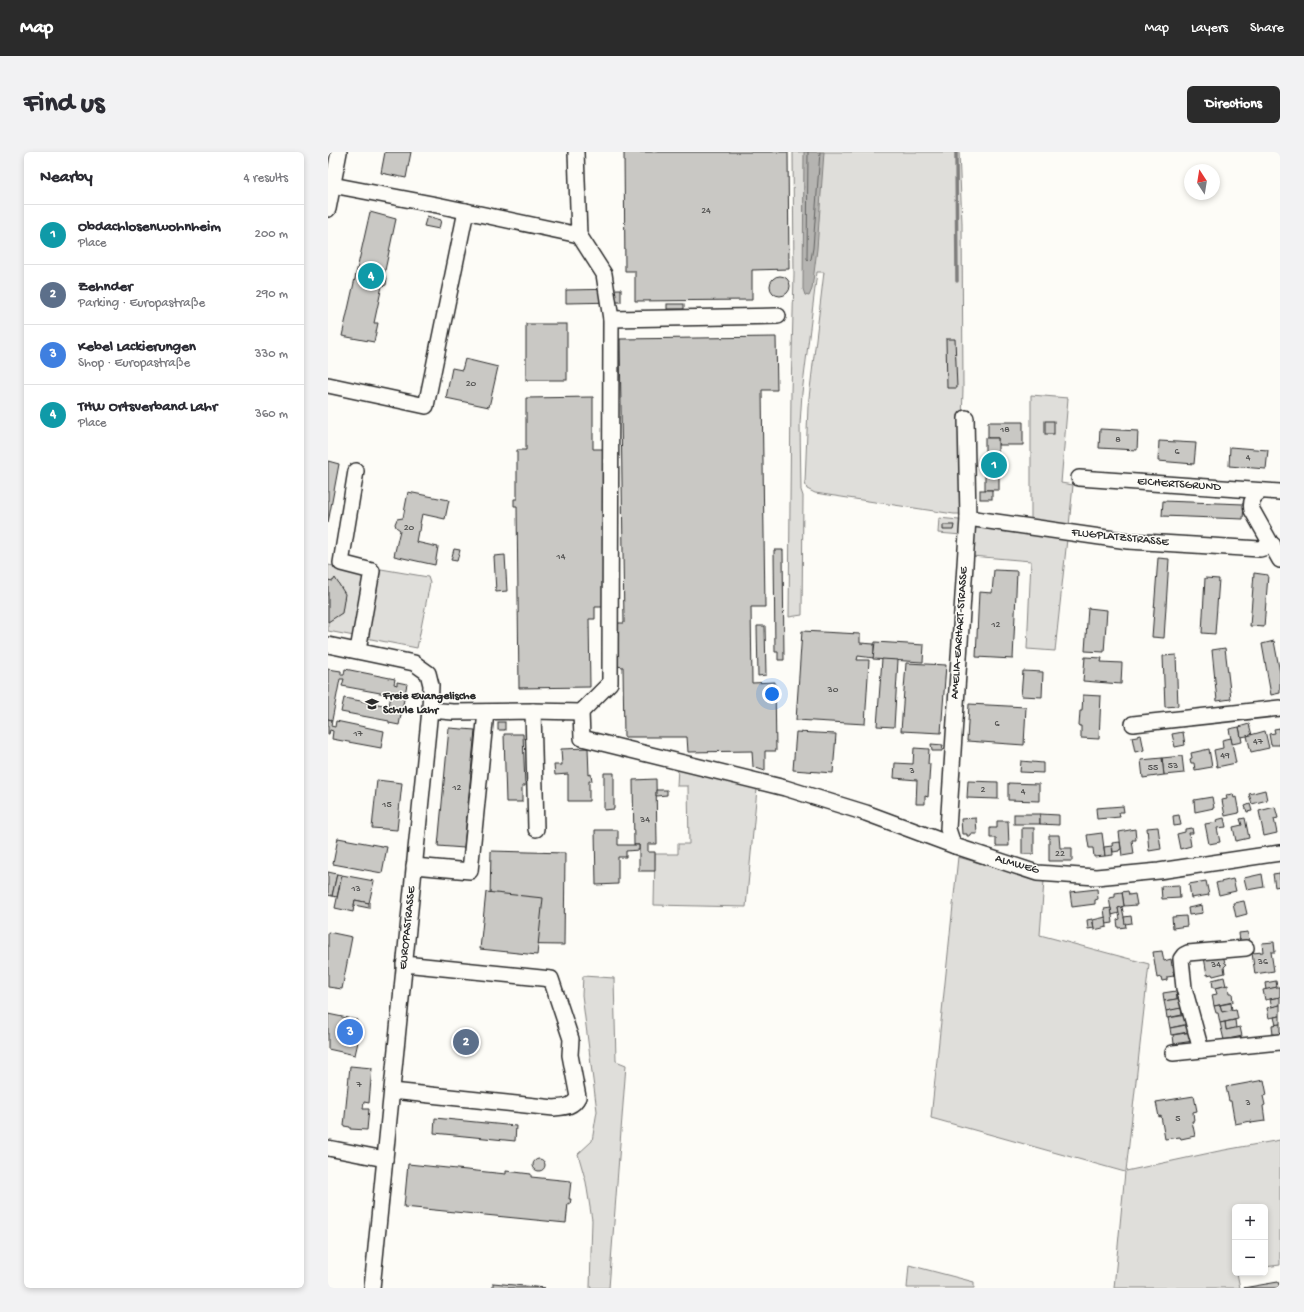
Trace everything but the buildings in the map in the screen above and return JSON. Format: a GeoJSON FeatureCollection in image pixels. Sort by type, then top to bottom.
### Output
{"type":"FeatureCollection","features":[{"type":"Feature","properties":{"kind":"street"},"geometry":{"type":"LineString","coordinates":[[328,209],[338,152]]}},
{"type":"Feature","properties":{"kind":"street"},"geometry":{"type":"LineString","coordinates":[[430,710],[486,712],[581,712],[610,683],[611,319],[604,274],[579,235],[576,152]]}},
{"type":"Feature","properties":{"kind":"street"},"geometry":{"type":"LineString","coordinates":[[332,185],[579,235]]}},
{"type":"Feature","properties":{"kind":"street"},"geometry":{"type":"LineString","coordinates":[[328,385],[426,406],[466,211]]}},
{"type":"Feature","properties":{"kind":"street"},"geometry":{"type":"LineString","coordinates":[[611,319],[778,316]]}},
{"type":"Feature","properties":{"kind":"street","name":"AMELIA-EARHART-STRASSE"},"geometry":{"type":"LineString","coordinates":[[955,846],[948,829],[968,518],[966,418]]}},
{"type":"Feature","properties":{"kind":"street"},"geometry":{"type":"LineString","coordinates":[[356,471],[341,564],[372,571],[358,650]]}},
{"type":"Feature","properties":{"kind":"street","name":"EICHERTSGRUND"},"geometry":{"type":"LineString","coordinates":[[1079,478],[1280,492]]}},
{"type":"Feature","properties":{"kind":"street"},"geometry":{"type":"LineString","coordinates":[[1261,491],[1255,494],[1251,500],[1252,510],[1273,545],[1280,560]]}},
{"type":"Feature","properties":{"kind":"street","name":"FLUGPLATZSTRASSE"},"geometry":{"type":"LineString","coordinates":[[968,518],[1140,543],[1260,549],[1273,545]]}},
{"type":"Feature","properties":{"kind":"street","name":"EUROPASTRASSE"},"geometry":{"type":"LineString","coordinates":[[328,645],[358,650],[414,663],[422,667],[428,673],[430,679],[430,710],[372,1288]]}},
{"type":"Feature","properties":{"kind":"street"},"geometry":{"type":"LineString","coordinates":[[1133,724],[1280,708]]}},
{"type":"Feature","properties":{"kind":"street"},"geometry":{"type":"LineString","coordinates":[[414,866],[470,871],[486,712]]}},
{"type":"Feature","properties":{"kind":"street"},"geometry":{"type":"LineString","coordinates":[[533,712],[536,829]]}},
{"type":"Feature","properties":{"kind":"street","name":"ALMWEG"},"geometry":{"type":"LineString","coordinates":[[581,712],[582,738],[785,788],[866,813],[955,846],[1037,872],[1096,877],[1159,871],[1280,853]]}},
{"type":"Feature","properties":{"kind":"street"},"geometry":{"type":"LineString","coordinates":[[1201,1050],[1184,988],[1181,959],[1188,953],[1246,948]]}},
{"type":"Feature","properties":{"kind":"street"},"geometry":{"type":"LineString","coordinates":[[392,1091],[554,1108],[568,1107],[575,1103],[578,1097],[570,1056],[571,1038],[551,979],[404,964]]}},
{"type":"Feature","properties":{"kind":"street"},"geometry":{"type":"LineString","coordinates":[[1173,1053],[1280,1042]]}},
{"type":"Feature","properties":{"kind":"street"},"geometry":{"type":"LineString","coordinates":[[328,1148],[385,1159]]}},
{"type":"Feature","properties":{"kind":"shaded area"},"geometry":{"type":"Polygon","coordinates":[[[793,152],[959,152],[962,223],[963,388],[961,514],[815,493],[807,489],[805,483],[808,406],[824,272],[817,272],[802,393],[800,424],[801,490],[803,496],[802,615],[789,617],[791,392],[794,274],[793,152]]]}},
{"type":"Feature","properties":{"kind":"shaded area"},"geometry":{"type":"Polygon","coordinates":[[[1031,395],[1068,398],[1061,483],[1073,485],[1069,526],[1031,520],[1031,395]]]}},
{"type":"Feature","properties":{"kind":"shaded area"},"geometry":{"type":"Polygon","coordinates":[[[939,518],[959,520],[962,524],[962,535],[938,533],[939,518]]]}},
{"type":"Feature","properties":{"kind":"shaded area"},"geometry":{"type":"Polygon","coordinates":[[[973,523],[1067,539],[1055,651],[1027,649],[1031,561],[971,556],[973,523]]]}},
{"type":"Feature","properties":{"kind":"shaded area"},"geometry":{"type":"Polygon","coordinates":[[[328,565],[362,571],[366,581],[354,636],[328,631],[328,565]]]}},
{"type":"Feature","properties":{"kind":"shaded area"},"geometry":{"type":"Polygon","coordinates":[[[381,569],[428,577],[430,583],[417,648],[366,638],[381,569]]]}},
{"type":"Feature","properties":{"kind":"shaded area"},"geometry":{"type":"Polygon","coordinates":[[[678,767],[757,789],[746,907],[654,905],[655,854],[678,854],[678,844],[689,844],[688,786],[677,786],[678,767]]]}},
{"type":"Feature","properties":{"kind":"shaded area"},"geometry":{"type":"Polygon","coordinates":[[[958,857],[1044,881],[1040,935],[1149,964],[1126,1171],[1219,1151],[1280,1140],[1280,1265],[1268,1267],[1268,1204],[1232,1204],[1232,1276],[1238,1276],[1240,1288],[1114,1288],[1125,1172],[931,1118],[958,857]]]}},
{"type":"Feature","properties":{"kind":"shaded area"},"geometry":{"type":"Polygon","coordinates":[[[583,976],[614,978],[616,1061],[626,1065],[609,1288],[590,1288],[592,1220],[586,1182],[578,1154],[592,1141],[597,1111],[582,995],[583,976]]]}},
{"type":"Feature","properties":{"kind":"shaded area"},"geometry":{"type":"Polygon","coordinates":[[[909,1265],[974,1282],[974,1288],[907,1288],[909,1265]]]}},
{"type":"Feature","properties":{"kind":"water"},"geometry":{"type":"Polygon","coordinates":[[[804,152],[824,152],[817,249],[812,289],[809,296],[805,295],[803,289],[804,152]]]}},
{"type":"Feature","properties":{"kind":"waterway"},"geometry":{"type":"LineString","coordinates":[[956,152],[957,281]]}},
{"type":"Feature","properties":{"kind":"place","name":"THW Ortsverband Lahr"},"geometry":{"type":"Point","coordinates":[371,276]}},
{"type":"Feature","properties":{"kind":"place","name":"Obdachlosenwohnheim"},"geometry":{"type":"Point","coordinates":[994,465]}},
{"type":"Feature","properties":{"kind":"place","name":"Freie Evangelische Schule Lahr"},"geometry":{"type":"Point","coordinates":[372,704]}},
{"type":"Feature","properties":{"kind":"place","name":"Kebel Lackierungen"},"geometry":{"type":"Point","coordinates":[350,1032]}},
{"type":"Feature","properties":{"kind":"place","name":"Zehnder"},"geometry":{"type":"Point","coordinates":[466,1042]}}]}
